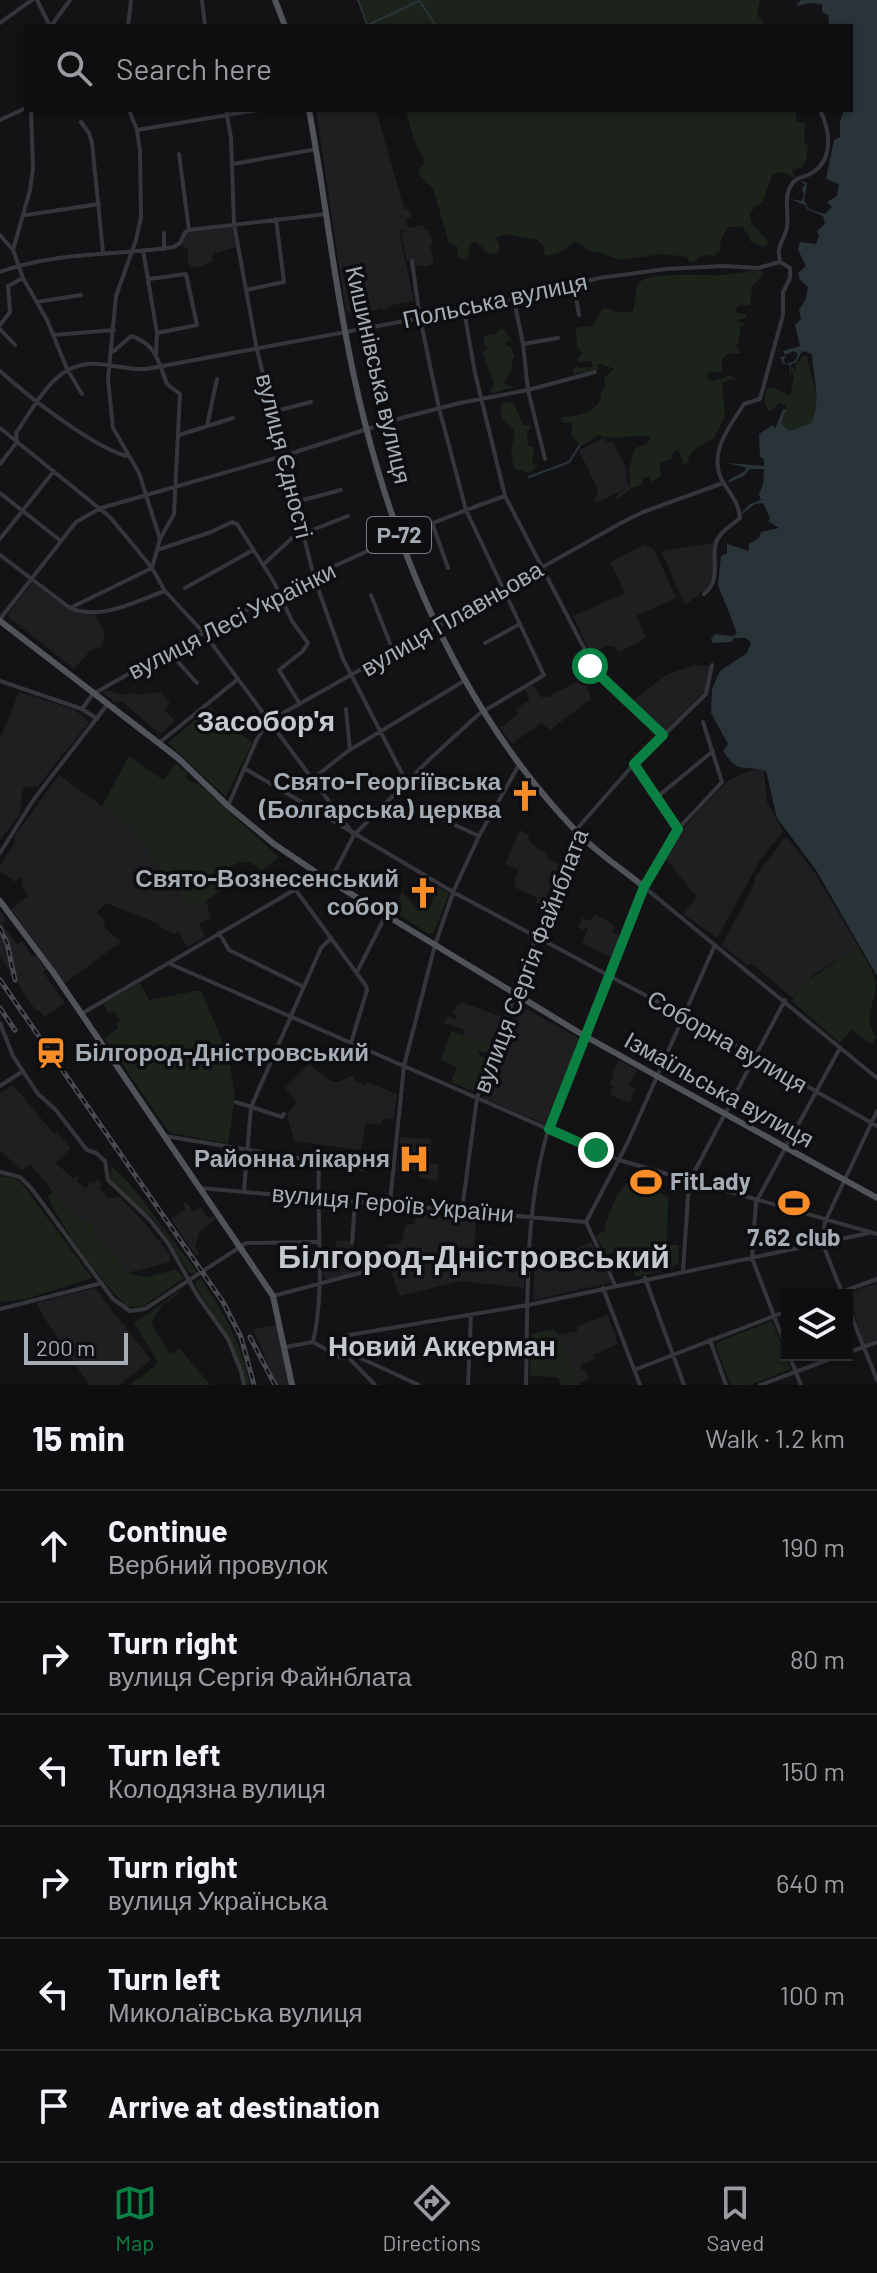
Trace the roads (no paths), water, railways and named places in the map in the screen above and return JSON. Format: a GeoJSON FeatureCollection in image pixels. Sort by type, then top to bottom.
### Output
{"type":"FeatureCollection","features":[{"type":"Feature","properties":{"kind":"main road"},"geometry":{"type":"LineString","coordinates":[[275,0],[284,24]]}},
{"type":"Feature","properties":{"kind":"main road","name":"Кишинівська вулиця"},"geometry":{"type":"LineString","coordinates":[[309,112],[345,333],[367,428],[399,535],[437,627],[482,712],[520,763],[575,831],[644,887]]}},
{"type":"Feature","properties":{"kind":"main road","name":"Ізмаїльська вулиця"},"geometry":{"type":"LineString","coordinates":[[0,620],[159,743],[274,844],[320,875],[585,1036],[877,1198]]}},
{"type":"Feature","properties":{"kind":"main road"},"geometry":{"type":"LineString","coordinates":[[585,1036],[644,887]]}},
{"type":"Feature","properties":{"kind":"main road"},"geometry":{"type":"LineString","coordinates":[[0,901],[273,1296],[292,1385]]}},
{"type":"Feature","properties":{"kind":"street"},"geometry":{"type":"LineString","coordinates":[[52,24],[70,0]]}},
{"type":"Feature","properties":{"kind":"street"},"geometry":{"type":"LineString","coordinates":[[128,24],[131,0]]}},
{"type":"Feature","properties":{"kind":"street"},"geometry":{"type":"LineString","coordinates":[[202,0],[205,24]]}},
{"type":"Feature","properties":{"kind":"street"},"geometry":{"type":"LineString","coordinates":[[0,23],[35,1],[50,24]]}},
{"type":"Feature","properties":{"kind":"street"},"geometry":{"type":"LineString","coordinates":[[0,120],[24,111]]}},
{"type":"Feature","properties":{"kind":"street"},"geometry":{"type":"LineString","coordinates":[[13,250],[25,215],[33,168],[29,112]]}},
{"type":"Feature","properties":{"kind":"street"},"geometry":{"type":"LineString","coordinates":[[130,112],[137,130],[141,217],[116,296],[110,365],[113,428],[139,473],[160,539]]}},
{"type":"Feature","properties":{"kind":"street"},"geometry":{"type":"LineString","coordinates":[[137,130],[226,112]]}},
{"type":"Feature","properties":{"kind":"street","name":"вулиця Єдності"},"geometry":{"type":"LineString","coordinates":[[226,112],[233,164],[234,224],[257,350],[314,577],[334,638],[407,783]]}},
{"type":"Feature","properties":{"kind":"street"},"geometry":{"type":"LineString","coordinates":[[704,594],[711,588],[714,578],[716,543],[740,518],[733,493],[723,483],[718,460],[721,441],[744,404],[760,399],[783,315],[783,292],[791,273],[790,268],[780,262],[778,249],[787,224],[787,198],[790,186],[796,179],[822,167],[826,159],[828,137],[821,112]]}},
{"type":"Feature","properties":{"kind":"street"},"geometry":{"type":"LineString","coordinates":[[81,122],[91,139],[103,252]]}},
{"type":"Feature","properties":{"kind":"street"},"geometry":{"type":"LineString","coordinates":[[233,164],[317,149]]}},
{"type":"Feature","properties":{"kind":"street"},"geometry":{"type":"LineString","coordinates":[[179,154],[189,230]]}},
{"type":"Feature","properties":{"kind":"street"},"geometry":{"type":"LineString","coordinates":[[25,215],[99,204]]}},
{"type":"Feature","properties":{"kind":"street"},"geometry":{"type":"LineString","coordinates":[[0,272],[18,265],[103,252],[164,249],[178,245],[182,234],[189,230],[326,214]]}},
{"type":"Feature","properties":{"kind":"street"},"geometry":{"type":"LineString","coordinates":[[246,290],[284,282],[276,219]]}},
{"type":"Feature","properties":{"kind":"street"},"geometry":{"type":"LineString","coordinates":[[164,233],[164,249]]}},
{"type":"Feature","properties":{"kind":"street"},"geometry":{"type":"LineString","coordinates":[[0,236],[13,250],[23,278],[82,394]]}},
{"type":"Feature","properties":{"kind":"street"},"geometry":{"type":"LineString","coordinates":[[143,250],[157,333],[156,354]]}},
{"type":"Feature","properties":{"kind":"street"},"geometry":{"type":"LineString","coordinates":[[330,881],[354,835],[407,783],[482,712],[544,675],[466,510],[439,408],[420,318],[412,261]]}},
{"type":"Feature","properties":{"kind":"street","name":"Польська вулиця"},"geometry":{"type":"LineString","coordinates":[[67,369],[91,363],[131,370],[163,367],[514,300],[599,278],[666,269],[758,268],[780,262]]}},
{"type":"Feature","properties":{"kind":"street"},"geometry":{"type":"LineString","coordinates":[[149,279],[186,274],[197,325],[157,333]]}},
{"type":"Feature","properties":{"kind":"street"},"geometry":{"type":"LineString","coordinates":[[15,345],[0,327],[10,312],[8,286],[23,278]]}},
{"type":"Feature","properties":{"kind":"street"},"geometry":{"type":"LineString","coordinates":[[574,285],[579,315]]}},
{"type":"Feature","properties":{"kind":"street"},"geometry":{"type":"LineString","coordinates":[[37,302],[81,295]]}},
{"type":"Feature","properties":{"kind":"street"},"geometry":{"type":"LineString","coordinates":[[514,300],[528,390],[545,459]]}},
{"type":"Feature","properties":{"kind":"street"},"geometry":{"type":"LineString","coordinates":[[464,310],[481,399],[505,496],[587,654],[588,662],[663,735]]}},
{"type":"Feature","properties":{"kind":"street"},"geometry":{"type":"LineString","coordinates":[[54,335],[114,330]]}},
{"type":"Feature","properties":{"kind":"street"},"geometry":{"type":"LineString","coordinates":[[113,352],[134,336],[156,354],[163,367],[165,381],[180,394],[174,514],[160,539],[152,568]]}},
{"type":"Feature","properties":{"kind":"street"},"geometry":{"type":"LineString","coordinates":[[523,344],[558,338]]}},
{"type":"Feature","properties":{"kind":"street"},"geometry":{"type":"LineString","coordinates":[[0,464],[17,442],[16,433],[37,402],[56,376],[67,369]]}},
{"type":"Feature","properties":{"kind":"street"},"geometry":{"type":"LineString","coordinates":[[0,371],[37,402],[107,450],[128,457]]}},
{"type":"Feature","properties":{"kind":"street"},"geometry":{"type":"LineString","coordinates":[[0,620],[76,522],[101,508],[439,408],[528,390],[595,372]]}},
{"type":"Feature","properties":{"kind":"street"},"geometry":{"type":"LineString","coordinates":[[207,426],[217,379]]}},
{"type":"Feature","properties":{"kind":"street"},"geometry":{"type":"LineString","coordinates":[[272,412],[311,402]]}},
{"type":"Feature","properties":{"kind":"street"},"geometry":{"type":"LineString","coordinates":[[179,435],[233,418]]}},
{"type":"Feature","properties":{"kind":"street"},"geometry":{"type":"LineString","coordinates":[[0,428],[101,508],[129,537],[165,591],[203,632],[354,835]]}},
{"type":"Feature","properties":{"kind":"street"},"geometry":{"type":"LineString","coordinates":[[0,539],[54,471]]}},
{"type":"Feature","properties":{"kind":"street","name":"вулиця Плавньова"},"geometry":{"type":"LineString","coordinates":[[269,721],[643,512],[723,483]]}},
{"type":"Feature","properties":{"kind":"street"},"geometry":{"type":"LineString","coordinates":[[295,502],[341,490]]}},
{"type":"Feature","properties":{"kind":"street"},"geometry":{"type":"LineString","coordinates":[[0,493],[61,541]]}},
{"type":"Feature","properties":{"kind":"street","name":"вулиця Лесі Українки"},"geometry":{"type":"LineString","coordinates":[[93,694],[203,632],[399,535],[505,496]]}},
{"type":"Feature","properties":{"kind":"street"},"geometry":{"type":"LineString","coordinates":[[263,565],[281,546],[303,532],[348,516]]}},
{"type":"Feature","properties":{"kind":"street"},"geometry":{"type":"LineString","coordinates":[[156,550],[232,522],[237,524],[292,621],[308,643],[303,651],[279,670],[300,704]]}},
{"type":"Feature","properties":{"kind":"street"},"geometry":{"type":"LineString","coordinates":[[432,523],[448,568]]}},
{"type":"Feature","properties":{"kind":"street"},"geometry":{"type":"LineString","coordinates":[[185,588],[253,550]]}},
{"type":"Feature","properties":{"kind":"street"},"geometry":{"type":"LineString","coordinates":[[0,555],[70,608],[82,613],[98,613],[165,591]]}},
{"type":"Feature","properties":{"kind":"street"},"geometry":{"type":"LineString","coordinates":[[70,608],[152,568]]}},
{"type":"Feature","properties":{"kind":"street"},"geometry":{"type":"LineString","coordinates":[[371,595],[393,651]]}},
{"type":"Feature","properties":{"kind":"street"},"geometry":{"type":"LineString","coordinates":[[485,643],[520,624]]}},
{"type":"Feature","properties":{"kind":"street"},"geometry":{"type":"LineString","coordinates":[[168,651],[197,683]]}},
{"type":"Feature","properties":{"kind":"street","name":"вулиця Сергія Файнблата"},"geometry":{"type":"LineString","coordinates":[[462,1210],[477,1098],[575,831],[634,764],[706,694],[712,665]]}},
{"type":"Feature","properties":{"kind":"street"},"geometry":{"type":"LineString","coordinates":[[159,743],[238,679]]}},
{"type":"Feature","properties":{"kind":"street"},"geometry":{"type":"LineString","coordinates":[[0,681],[82,709],[97,719]]}},
{"type":"Feature","properties":{"kind":"street"},"geometry":{"type":"LineString","coordinates":[[311,780],[350,750],[381,733],[431,698],[464,681]]}},
{"type":"Feature","properties":{"kind":"street"},"geometry":{"type":"LineString","coordinates":[[82,709],[93,694]]}},
{"type":"Feature","properties":{"kind":"street"},"geometry":{"type":"LineString","coordinates":[[0,853],[34,799],[107,705]]}},
{"type":"Feature","properties":{"kind":"street"},"geometry":{"type":"LineString","coordinates":[[346,709],[350,750]]}},
{"type":"Feature","properties":{"kind":"street"},"geometry":{"type":"LineString","coordinates":[[228,806],[269,721]]}},
{"type":"Feature","properties":{"kind":"street"},"geometry":{"type":"LineString","coordinates":[[644,887],[678,829],[721,784],[703,722]]}},
{"type":"Feature","properties":{"kind":"street"},"geometry":{"type":"LineString","coordinates":[[656,798],[713,751]]}},
{"type":"Feature","properties":{"kind":"street"},"geometry":{"type":"LineString","coordinates":[[390,1202],[404,1066],[435,945],[453,892],[479,836],[520,763]]}},
{"type":"Feature","properties":{"kind":"street"},"geometry":{"type":"LineString","coordinates":[[634,764],[678,829]]}},
{"type":"Feature","properties":{"kind":"street","name":"Соборна вулиця"},"geometry":{"type":"LineString","coordinates":[[244,768],[453,892],[684,1016],[877,1126]]}},
{"type":"Feature","properties":{"kind":"street"},"geometry":{"type":"LineString","coordinates":[[442,819],[479,836]]}},
{"type":"Feature","properties":{"kind":"street"},"geometry":{"type":"LineString","coordinates":[[81,1014],[320,875]]}},
{"type":"Feature","properties":{"kind":"street","name":"Кишинівська вулиця"},"geometry":{"type":"LineString","coordinates":[[644,887],[877,1078]]}},
{"type":"Feature","properties":{"kind":"street"},"geometry":{"type":"LineString","coordinates":[[295,889],[367,990],[351,1043]]}},
{"type":"Feature","properties":{"kind":"street"},"geometry":{"type":"LineString","coordinates":[[357,972],[386,915]]}},
{"type":"Feature","properties":{"kind":"street"},"geometry":{"type":"LineString","coordinates":[[219,933],[229,950],[303,987]]}},
{"type":"Feature","properties":{"kind":"street"},"geometry":{"type":"LineString","coordinates":[[244,1191],[251,1107],[321,948],[330,939]]}},
{"type":"Feature","properties":{"kind":"street"},"geometry":{"type":"LineString","coordinates":[[615,1285],[586,1222],[619,1160],[715,945]]}},
{"type":"Feature","properties":{"kind":"street"},"geometry":{"type":"LineString","coordinates":[[168,963],[619,1160],[874,1234]]}},
{"type":"Feature","properties":{"kind":"street"},"geometry":{"type":"LineString","coordinates":[[683,1271],[689,1182],[785,1000]]}},
{"type":"Feature","properties":{"kind":"street"},"geometry":{"type":"LineString","coordinates":[[0,1023],[13,1056],[38,1094],[55,1109],[87,1150],[105,1161],[108,1180],[149,1219],[168,1243],[188,1280],[228,1339],[244,1385]]}},
{"type":"Feature","properties":{"kind":"street"},"geometry":{"type":"LineString","coordinates":[[526,1385],[533,1216],[549,1129],[585,1036]]}},
{"type":"Feature","properties":{"kind":"street"},"geometry":{"type":"LineString","coordinates":[[781,1334],[752,1258],[757,1200],[840,1048]]}},
{"type":"Feature","properties":{"kind":"street"},"geometry":{"type":"LineString","coordinates":[[0,1086],[23,1071]]}},
{"type":"Feature","properties":{"kind":"street"},"geometry":{"type":"LineString","coordinates":[[236,1102],[282,1117],[284,1114]]}},
{"type":"Feature","properties":{"kind":"street"},"geometry":{"type":"LineString","coordinates":[[840,1289],[822,1242],[826,1220],[877,1111]]}},
{"type":"Feature","properties":{"kind":"street"},"geometry":{"type":"LineString","coordinates":[[165,1136],[363,1169]]}},
{"type":"Feature","properties":{"kind":"street"},"geometry":{"type":"LineString","coordinates":[[313,1342],[318,1310],[319,1162]]}},
{"type":"Feature","properties":{"kind":"street"},"geometry":{"type":"LineString","coordinates":[[0,1172],[20,1177],[32,1189],[123,1308],[137,1311],[246,1243],[317,1242]]}},
{"type":"Feature","properties":{"kind":"street","name":"вулиця Героїв України"},"geometry":{"type":"LineString","coordinates":[[200,1188],[390,1202],[586,1222]]}},
{"type":"Feature","properties":{"kind":"street"},"geometry":{"type":"LineString","coordinates":[[352,1243],[355,1201]]}},
{"type":"Feature","properties":{"kind":"street"},"geometry":{"type":"LineString","coordinates":[[343,1336],[528,1305],[645,1278],[874,1234]]}},
{"type":"Feature","properties":{"kind":"street"},"geometry":{"type":"LineString","coordinates":[[273,1296],[386,1266]]}},
{"type":"Feature","properties":{"kind":"street"},"geometry":{"type":"LineString","coordinates":[[645,1278],[684,1385]]}},
{"type":"Feature","properties":{"kind":"street"},"geometry":{"type":"LineString","coordinates":[[852,1289],[877,1279]]}},
{"type":"Feature","properties":{"kind":"street"},"geometry":{"type":"LineString","coordinates":[[0,1309],[102,1283]]}},
{"type":"Feature","properties":{"kind":"street"},"geometry":{"type":"LineString","coordinates":[[603,1288],[640,1385]]}},
{"type":"Feature","properties":{"kind":"street"},"geometry":{"type":"LineString","coordinates":[[634,1370],[781,1313]]}},
{"type":"Feature","properties":{"kind":"street"},"geometry":{"type":"LineString","coordinates":[[468,1385],[471,1314]]}},
{"type":"Feature","properties":{"kind":"street"},"geometry":{"type":"LineString","coordinates":[[853,1320],[877,1380]]}},
{"type":"Feature","properties":{"kind":"street"},"geometry":{"type":"LineString","coordinates":[[710,1340],[726,1385]]}},
{"type":"Feature","properties":{"kind":"street"},"geometry":{"type":"LineString","coordinates":[[286,1347],[313,1342],[341,1358],[356,1356],[419,1385]]}},
{"type":"Feature","properties":{"kind":"street"},"geometry":{"type":"LineString","coordinates":[[853,1351],[877,1342]]}},
{"type":"Feature","properties":{"kind":"street"},"geometry":{"type":"LineString","coordinates":[[348,1356],[375,1385]]}},
{"type":"Feature","properties":{"kind":"street"},"geometry":{"type":"LineString","coordinates":[[791,1361],[801,1385]]}},
{"type":"Feature","properties":{"kind":"street"},"geometry":{"type":"LineString","coordinates":[[760,1385],[824,1361]]}},
{"type":"Feature","properties":{"kind":"waterway"},"geometry":{"type":"LineString","coordinates":[[358,0],[367,24]]}},
{"type":"Feature","properties":{"kind":"waterway"},"geometry":{"type":"LineString","coordinates":[[419,0],[435,24]]}},
{"type":"Feature","properties":{"kind":"waterway"},"geometry":{"type":"LineString","coordinates":[[370,24],[419,1]]}},
{"type":"Feature","properties":{"kind":"waterway"},"geometry":{"type":"LineString","coordinates":[[529,477],[569,462],[580,445]]}},
{"type":"Feature","properties":{"kind":"railway"},"geometry":{"type":"LineString","coordinates":[[0,928],[7,943],[15,980]]}},
{"type":"Feature","properties":{"kind":"railway"},"geometry":{"type":"LineString","coordinates":[[0,980],[223,1302],[241,1337],[254,1385]]}},
{"type":"Feature","properties":{"kind":"railway"},"geometry":{"type":"LineString","coordinates":[[0,1008],[15,1030]]}},
{"type":"Feature","properties":{"kind":"railway"},"geometry":{"type":"LineString","coordinates":[[250,1337],[275,1385]]}},
{"type":"Feature","properties":{"kind":"place","name":"Свято-Георгіївська (Болгарська) церква"},"geometry":{"type":"Point","coordinates":[525,796]}},
{"type":"Feature","properties":{"kind":"place","name":"Свято-Вознесенський собор"},"geometry":{"type":"Point","coordinates":[423,893]}},
{"type":"Feature","properties":{"kind":"place","name":"Білгород-Дністровський"},"geometry":{"type":"Point","coordinates":[51,1053]}},
{"type":"Feature","properties":{"kind":"place","name":"Районна лікарня"},"geometry":{"type":"Point","coordinates":[414,1159]}},
{"type":"Feature","properties":{"kind":"place","name":"FitLady"},"geometry":{"type":"Point","coordinates":[646,1182]}},
{"type":"Feature","properties":{"kind":"place","name":"7.62 club"},"geometry":{"type":"Point","coordinates":[794,1203]}},
{"type":"Feature","properties":{"kind":"district","name":"Засобор'я"},"geometry":{"type":"Point","coordinates":[266,721]}},
{"type":"Feature","properties":{"kind":"district","name":"Білгород-Дністровський"},"geometry":{"type":"Point","coordinates":[474,1257]}},
{"type":"Feature","properties":{"kind":"district","name":"Новий Аккерман"},"geometry":{"type":"Point","coordinates":[442,1346]}}]}
